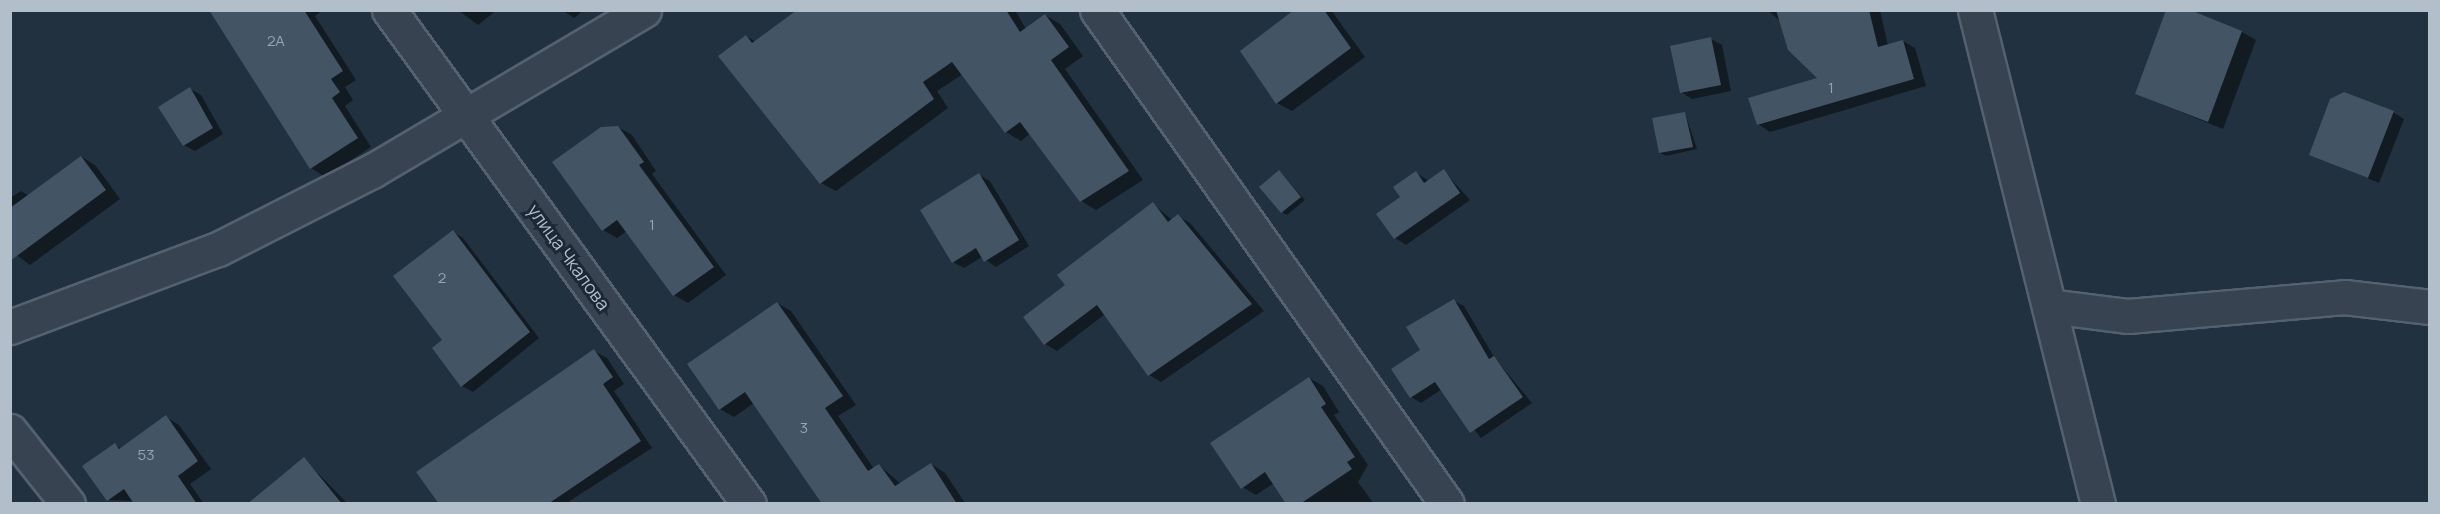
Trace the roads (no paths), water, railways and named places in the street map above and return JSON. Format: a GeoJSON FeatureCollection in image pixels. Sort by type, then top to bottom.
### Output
{"type":"FeatureCollection","features":[{"type":"Feature","properties":{"kind":"street","name":"улица Чкалова"},"geometry":{"type":"LineString","coordinates":[[389,10],[468,113],[749,504]]}},
{"type":"Feature","properties":{"kind":"street"},"geometry":{"type":"LineString","coordinates":[[10,327],[218,249],[372,171],[644,10]]}},
{"type":"Feature","properties":{"kind":"street"},"geometry":{"type":"LineString","coordinates":[[1097,10],[1447,504]]}},
{"type":"Feature","properties":{"kind":"street"},"geometry":{"type":"LineString","coordinates":[[1976,10],[2098,504]]}},
{"type":"Feature","properties":{"kind":"street"},"geometry":{"type":"LineString","coordinates":[[2049,306],[2128,316],[2344,297],[2430,307]]}},
{"type":"Feature","properties":{"kind":"street"},"geometry":{"type":"LineString","coordinates":[[10,431],[68,504]]}}]}
